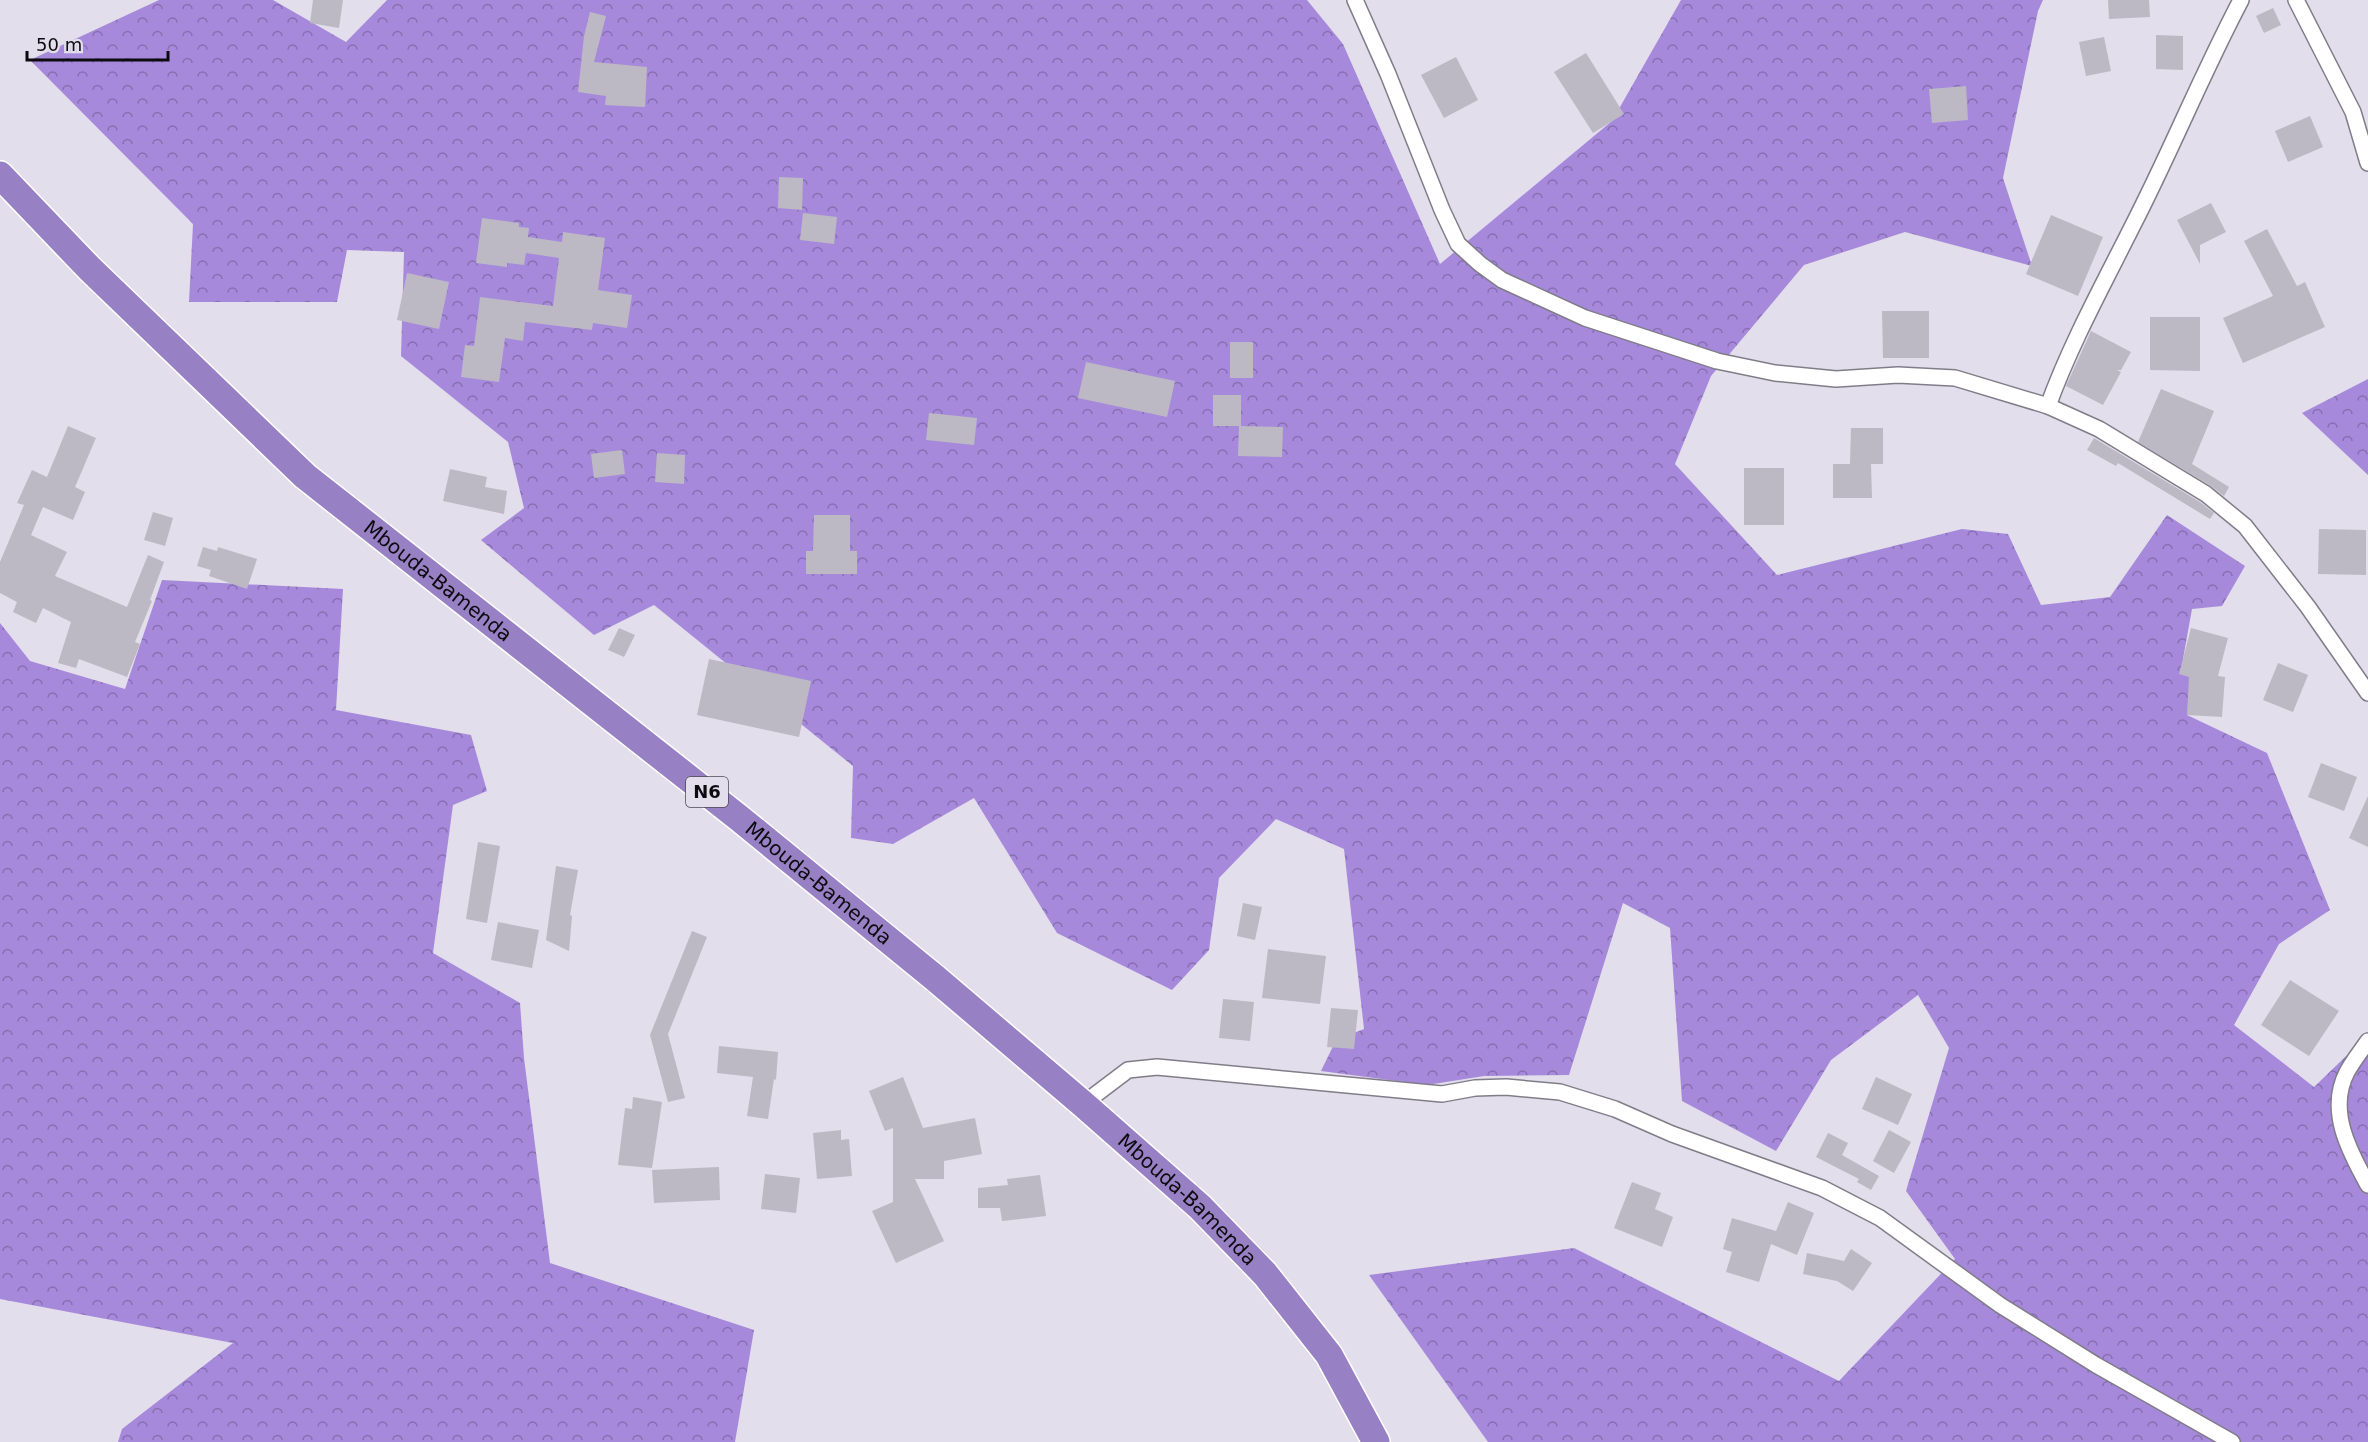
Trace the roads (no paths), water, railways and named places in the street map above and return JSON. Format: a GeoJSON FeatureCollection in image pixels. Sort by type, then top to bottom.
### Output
{"type":"FeatureCollection","features":[{"type":"Feature","properties":{"kind":"highway","name":"Mbouda-Bamenda"},"geometry":{"type":"LineString","coordinates":[[0,175],[89,268],[305,476],[739,818],[935,978],[1200,1207],[1265,1274],[1329,1355],[1376,1442]]}},
{"type":"Feature","properties":{"kind":"street"},"geometry":{"type":"LineString","coordinates":[[1356,0],[1458,244],[1502,280],[1586,318],[1717,361],[1775,373],[1836,379],[1898,375],[1955,378],[2048,406],[2098,429],[2206,494],[2245,525],[2308,607],[2368,693]]}},
{"type":"Feature","properties":{"kind":"street"},"geometry":{"type":"LineString","coordinates":[[2048,406],[2060,374],[2104,280],[2133,226],[2241,0]]}},
{"type":"Feature","properties":{"kind":"street"},"geometry":{"type":"LineString","coordinates":[[2296,0],[2352,112],[2368,163]]}},
{"type":"Feature","properties":{"kind":"street"},"geometry":{"type":"LineString","coordinates":[[2368,1041],[2347,1072],[2338,1098],[2341,1122],[2349,1150],[2368,1185]]}},
{"type":"Feature","properties":{"kind":"street"},"geometry":{"type":"LineString","coordinates":[[1083,1104],[1128,1070],[1157,1067],[1442,1094],[1475,1088],[1506,1087],[1560,1092],[1585,1099],[1672,1134],[1822,1188],[1880,1218],[2000,1305],[2096,1365],[2232,1442]]}}]}
